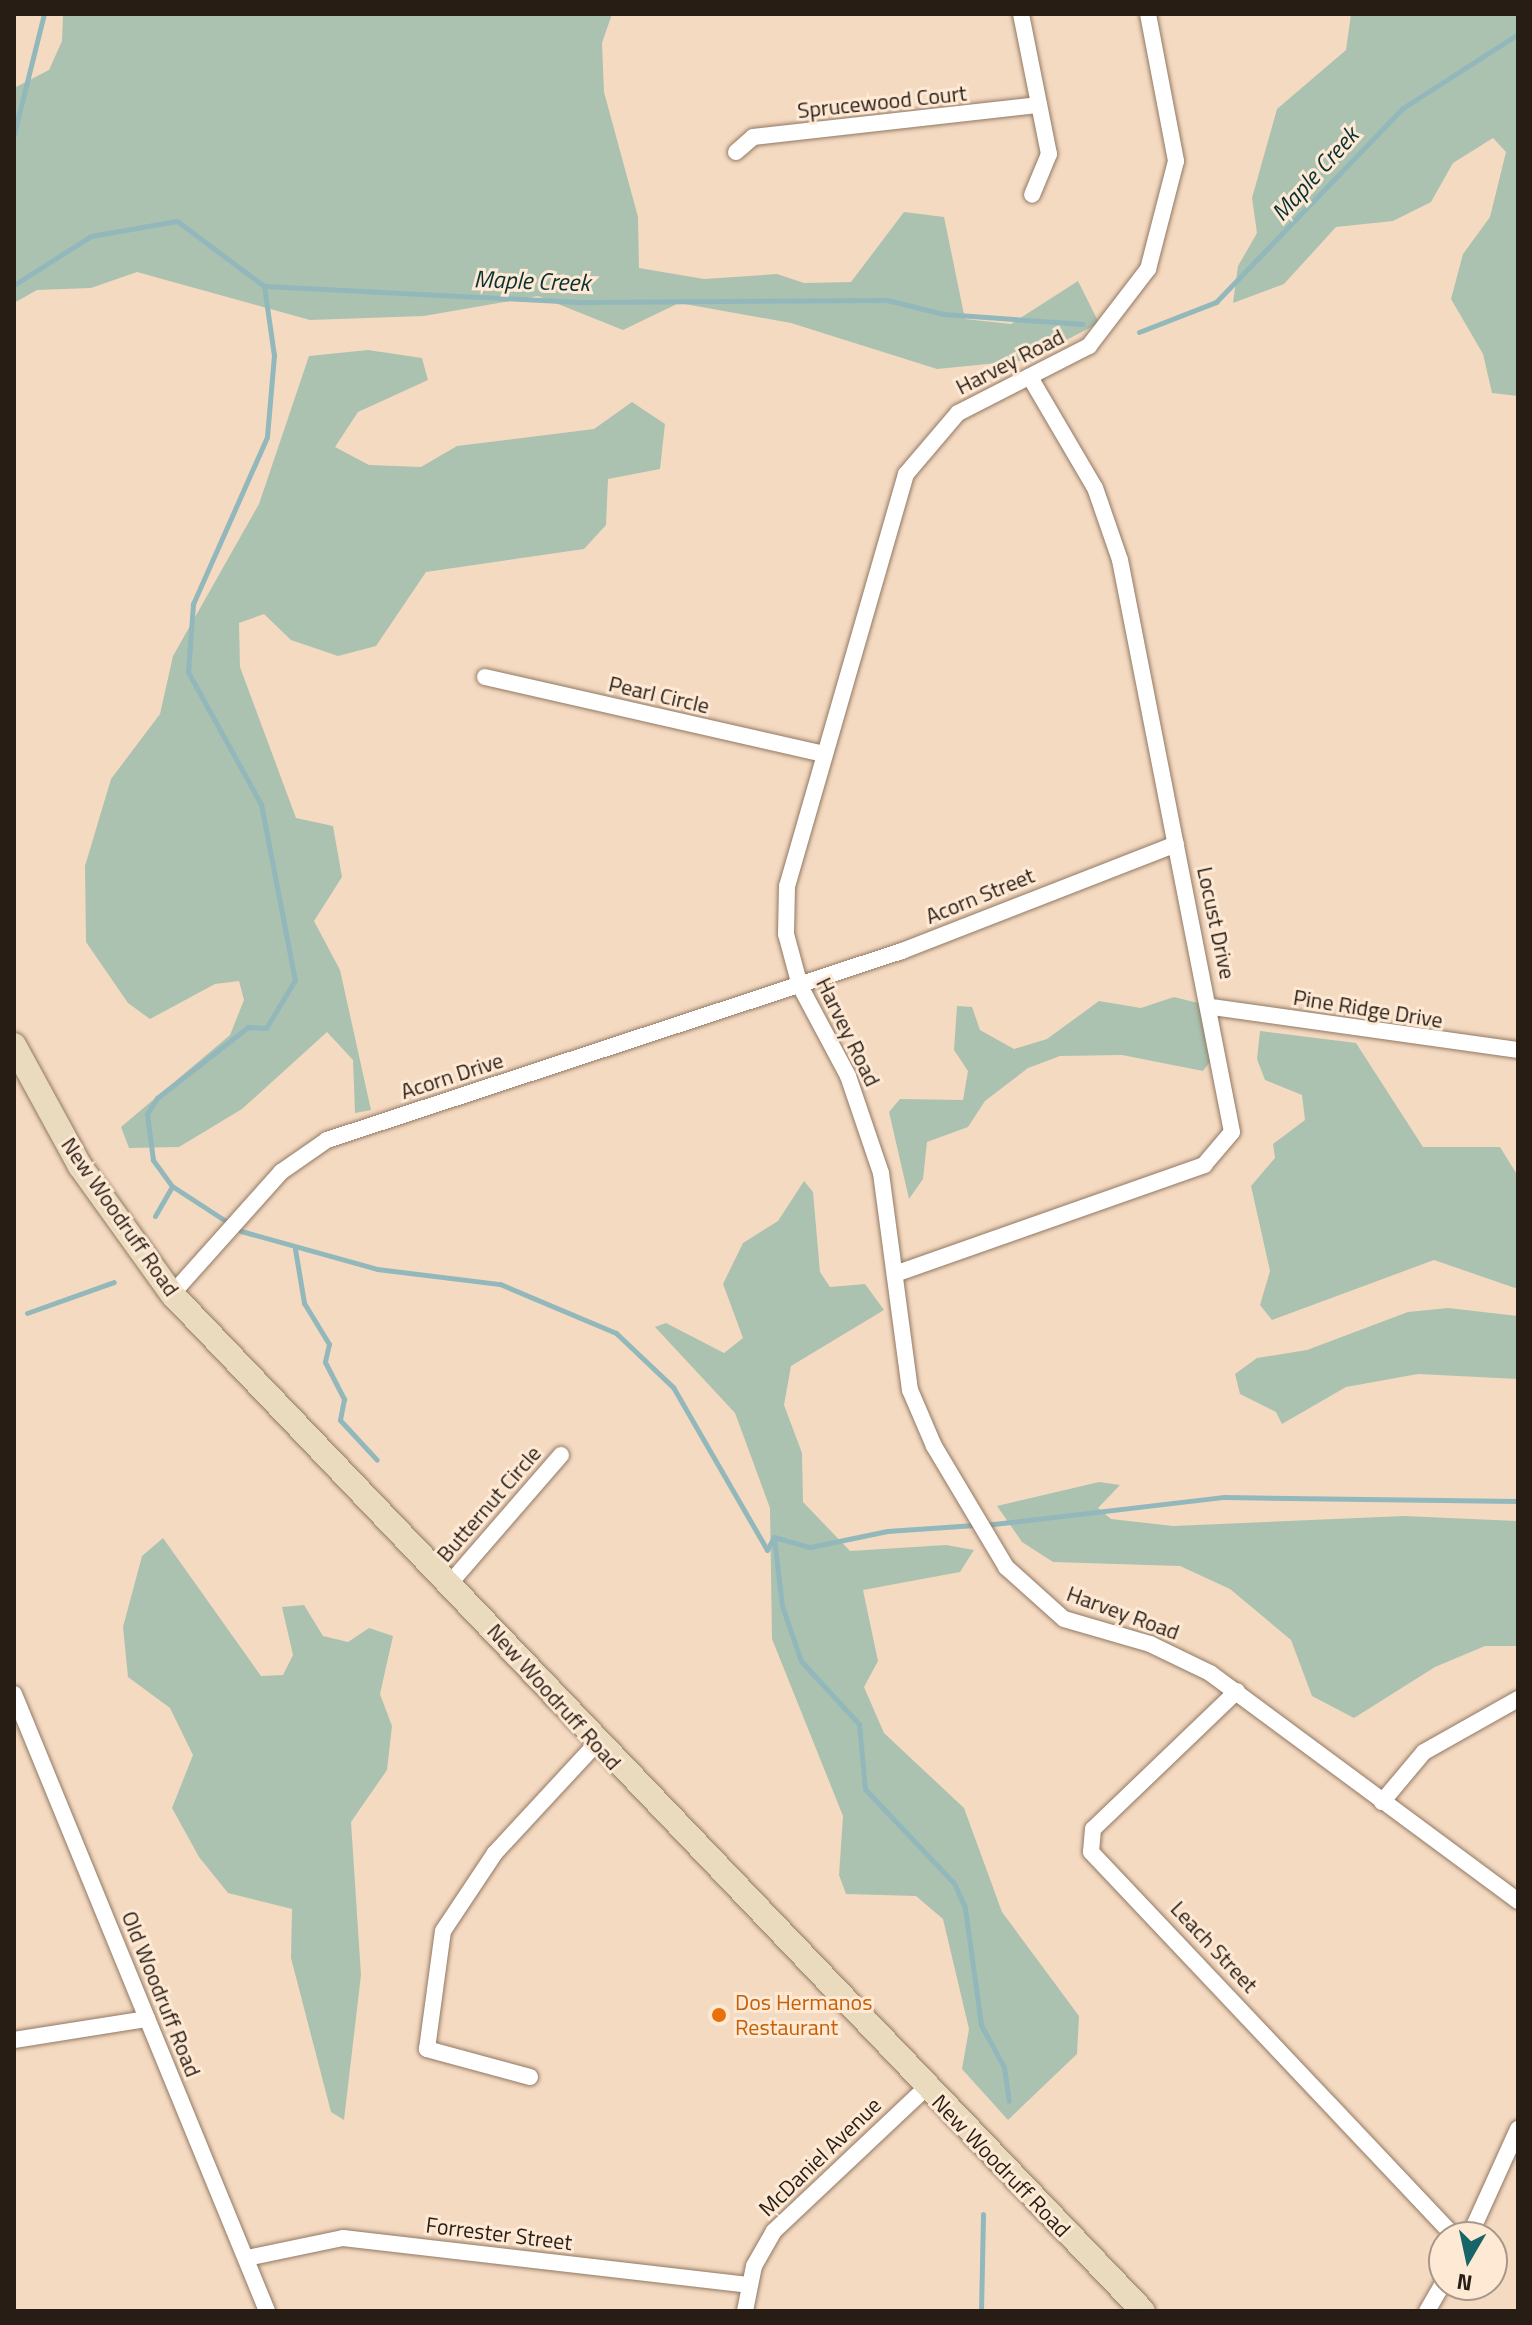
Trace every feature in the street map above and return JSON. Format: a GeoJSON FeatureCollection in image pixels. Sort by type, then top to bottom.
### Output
{"type":"FeatureCollection","features":[{"type":"Feature","properties":{"kind":"main road","name":"New Woodruff Road"},"geometry":{"type":"LineString","coordinates":[[14,1045],[80,1166],[172,1294],[451,1582],[596,1744],[1143,2311]]}},
{"type":"Feature","properties":{"kind":"street"},"geometry":{"type":"LineString","coordinates":[[1021,14],[1049,154],[1032,195]]}},
{"type":"Feature","properties":{"kind":"street","name":"Harvey Road"},"geometry":{"type":"LineString","coordinates":[[1148,14],[1176,161],[1160,235],[1141,281],[1106,331],[1030,377],[958,413],[906,474],[824,754],[784,910],[800,986],[867,1123],[895,1274],[910,1390],[934,1446],[979,1513],[1020,1584],[1054,1613],[1176,1655],[1237,1691],[1518,1901]]}},
{"type":"Feature","properties":{"kind":"street","name":"Sprucewood Court"},"geometry":{"type":"LineString","coordinates":[[736,152],[753,137],[1039,105]]}},
{"type":"Feature","properties":{"kind":"street","name":"Locust Drive"},"geometry":{"type":"LineString","coordinates":[[895,1274],[1030,1232],[1214,1159],[1233,1121],[1113,536],[1095,488],[1030,377]]}},
{"type":"Feature","properties":{"kind":"street","name":"Pearl Circle"},"geometry":{"type":"LineString","coordinates":[[485,677],[824,754]]}},
{"type":"Feature","properties":{"kind":"street","name":"Acorn Street"},"geometry":{"type":"LineString","coordinates":[[800,986],[1176,844]]}},
{"type":"Feature","properties":{"kind":"street","name":"Acorn Drive"},"geometry":{"type":"LineString","coordinates":[[172,1294],[281,1172],[327,1140],[800,986]]}},
{"type":"Feature","properties":{"kind":"street","name":"Pine Ridge Drive"},"geometry":{"type":"LineString","coordinates":[[1212,1007],[1518,1050]]}},
{"type":"Feature","properties":{"kind":"street","name":"Butternut Circle"},"geometry":{"type":"LineString","coordinates":[[451,1582],[561,1455]]}},
{"type":"Feature","properties":{"kind":"street","name":"Leach Street"},"geometry":{"type":"LineString","coordinates":[[1237,1691],[1093,1829],[1091,1852],[1440,2221]]}},
{"type":"Feature","properties":{"kind":"street","name":"Old Woodruff Road"},"geometry":{"type":"LineString","coordinates":[[14,1694],[267,2311]]}},
{"type":"Feature","properties":{"kind":"street"},"geometry":{"type":"LineString","coordinates":[[1382,1802],[1424,1752],[1518,1699]]}},
{"type":"Feature","properties":{"kind":"street"},"geometry":{"type":"LineString","coordinates":[[530,2077],[427,2049],[443,1931],[495,1853],[596,1744]]}},
{"type":"Feature","properties":{"kind":"street"},"geometry":{"type":"LineString","coordinates":[[14,2040],[147,2019]]}},
{"type":"Feature","properties":{"kind":"street","name":"McDaniel Avenue"},"geometry":{"type":"LineString","coordinates":[[745,2311],[748,2285],[774,2231],[926,2088]]}},
{"type":"Feature","properties":{"kind":"street"},"geometry":{"type":"LineString","coordinates":[[1476,2221],[1518,2129]]}},
{"type":"Feature","properties":{"kind":"street","name":"Forrester Street"},"geometry":{"type":"LineString","coordinates":[[247,2258],[343,2238],[748,2285]]}},
{"type":"Feature","properties":{"kind":"green space"},"geometry":{"type":"Polygon","coordinates":[[[63,14],[612,14],[602,43],[604,92],[638,217],[639,268],[704,279],[777,274],[804,283],[851,282],[904,212],[944,217],[965,319],[1011,324],[1078,281],[1099,323],[1028,360],[937,369],[791,323],[679,303],[623,330],[538,296],[424,316],[310,320],[137,272],[91,288],[37,290],[14,303],[14,88],[49,70],[62,41],[63,14]]]}},
{"type":"Feature","properties":{"kind":"green space"},"geometry":{"type":"Polygon","coordinates":[[[1351,14],[1518,14],[1518,396],[1492,393],[1483,354],[1451,299],[1463,254],[1490,217],[1506,152],[1493,138],[1453,163],[1431,202],[1393,221],[1336,227],[1284,284],[1233,303],[1238,266],[1257,233],[1252,198],[1277,109],[1346,50],[1351,14]]]}},
{"type":"Feature","properties":{"kind":"green space"},"geometry":{"type":"Polygon","coordinates":[[[368,350],[422,358],[428,380],[358,412],[335,447],[369,465],[421,467],[457,446],[594,429],[632,402],[665,424],[660,469],[608,479],[606,525],[584,549],[426,572],[376,646],[338,656],[291,640],[264,614],[239,623],[240,667],[296,818],[333,826],[342,877],[314,921],[340,970],[371,1110],[355,1113],[353,1060],[327,1032],[242,1109],[179,1147],[129,1148],[121,1127],[230,1035],[244,1000],[239,981],[215,984],[150,1019],[128,1003],[86,942],[85,866],[111,779],[160,714],[173,656],[259,504],[309,356],[368,350]]]}},
{"type":"Feature","properties":{"kind":"green space"},"geometry":{"type":"Polygon","coordinates":[[[1174,997],[1202,1004],[1212,1059],[1203,1071],[1122,1055],[1060,1056],[1028,1068],[985,1101],[968,1127],[927,1142],[923,1179],[909,1199],[889,1112],[900,1099],[963,1100],[968,1071],[954,1050],[957,1006],[972,1007],[980,1030],[1014,1049],[1047,1039],[1099,1001],[1141,1008],[1174,997]]]}},
{"type":"Feature","properties":{"kind":"green space"},"geometry":{"type":"Polygon","coordinates":[[[1260,1031],[1356,1043],[1423,1147],[1500,1147],[1518,1176],[1518,1289],[1434,1260],[1272,1320],[1260,1305],[1270,1271],[1251,1186],[1275,1158],[1273,1144],[1305,1120],[1302,1095],[1265,1080],[1257,1059],[1260,1031]]]}},
{"type":"Feature","properties":{"kind":"green space"},"geometry":{"type":"Polygon","coordinates":[[[804,1181],[813,1192],[820,1272],[830,1287],[865,1284],[884,1310],[791,1366],[784,1405],[802,1453],[803,1502],[850,1551],[946,1545],[974,1550],[960,1572],[863,1590],[878,1661],[864,1687],[884,1733],[964,1808],[1002,1912],[1079,2016],[1077,2054],[1008,2120],[962,2069],[969,2029],[943,1919],[916,1896],[846,1894],[839,1875],[843,1816],[772,1639],[770,1508],[735,1413],[655,1327],[666,1323],[724,1353],[743,1338],[723,1284],[743,1243],[778,1221],[804,1181]]]}},
{"type":"Feature","properties":{"kind":"green space"},"geometry":{"type":"Polygon","coordinates":[[[1448,1308],[1518,1316],[1518,1379],[1418,1374],[1346,1387],[1282,1424],[1276,1412],[1240,1394],[1235,1374],[1257,1358],[1307,1350],[1408,1312],[1448,1308]]]}},
{"type":"Feature","properties":{"kind":"green space"},"geometry":{"type":"Polygon","coordinates":[[[1099,1482],[1120,1485],[1098,1508],[1111,1519],[1173,1526],[1404,1516],[1518,1521],[1518,1646],[1485,1646],[1435,1667],[1354,1718],[1312,1696],[1291,1640],[1230,1589],[1180,1566],[1053,1562],[1022,1542],[997,1506],[1099,1482]]]}},
{"type":"Feature","properties":{"kind":"green space"},"geometry":{"type":"Polygon","coordinates":[[[163,1538],[261,1676],[283,1675],[293,1655],[282,1607],[304,1605],[323,1636],[348,1642],[369,1628],[393,1636],[380,1694],[392,1726],[387,1770],[351,1822],[361,1975],[344,2120],[331,2112],[291,1958],[292,1909],[228,1893],[199,1857],[172,1808],[193,1755],[170,1708],[128,1677],[123,1627],[142,1556],[163,1538]]]}},
{"type":"Feature","properties":{"kind":"waterway"},"geometry":{"type":"LineString","coordinates":[[14,134],[44,14]]}},
{"type":"Feature","properties":{"kind":"waterway","name":"Maple Creek"},"geometry":{"type":"LineString","coordinates":[[1139,332],[1216,302],[1403,108],[1518,34]]}},
{"type":"Feature","properties":{"kind":"waterway","name":"Maple Creek"},"geometry":{"type":"LineString","coordinates":[[14,285],[91,236],[177,221],[264,286],[585,302],[887,300],[943,314],[1083,324]]}},
{"type":"Feature","properties":{"kind":"waterway"},"geometry":{"type":"LineString","coordinates":[[264,286],[274,355],[267,437],[193,604],[188,672],[261,804],[295,980],[266,1028],[248,1027],[157,1098],[147,1114],[153,1160],[172,1186],[241,1231],[377,1269],[500,1284],[616,1333],[673,1387],[767,1550],[774,1537]]}},
{"type":"Feature","properties":{"kind":"waterway"},"geometry":{"type":"LineString","coordinates":[[155,1216],[172,1186]]}},
{"type":"Feature","properties":{"kind":"waterway"},"geometry":{"type":"LineString","coordinates":[[295,1249],[304,1303],[329,1344],[325,1362],[344,1399],[340,1420],[377,1460]]}},
{"type":"Feature","properties":{"kind":"waterway"},"geometry":{"type":"LineString","coordinates":[[27,1313],[114,1282]]}},
{"type":"Feature","properties":{"kind":"waterway"},"geometry":{"type":"LineString","coordinates":[[985,1525],[1224,1497],[1518,1501]]}},
{"type":"Feature","properties":{"kind":"waterway"},"geometry":{"type":"LineString","coordinates":[[774,1537],[810,1547],[887,1531],[975,1525]]}},
{"type":"Feature","properties":{"kind":"waterway"},"geometry":{"type":"LineString","coordinates":[[774,1538],[782,1606],[801,1661],[859,1724],[865,1789],[954,1883],[965,1908],[981,2025],[1004,2067],[1009,2101]]}},
{"type":"Feature","properties":{"kind":"waterway"},"geometry":{"type":"LineString","coordinates":[[981,2311],[983,2214]]}},
{"type":"Feature","properties":{"kind":"place","name":"Dos Hermanos Restaurant"},"geometry":{"type":"Point","coordinates":[719,2015]}}]}
